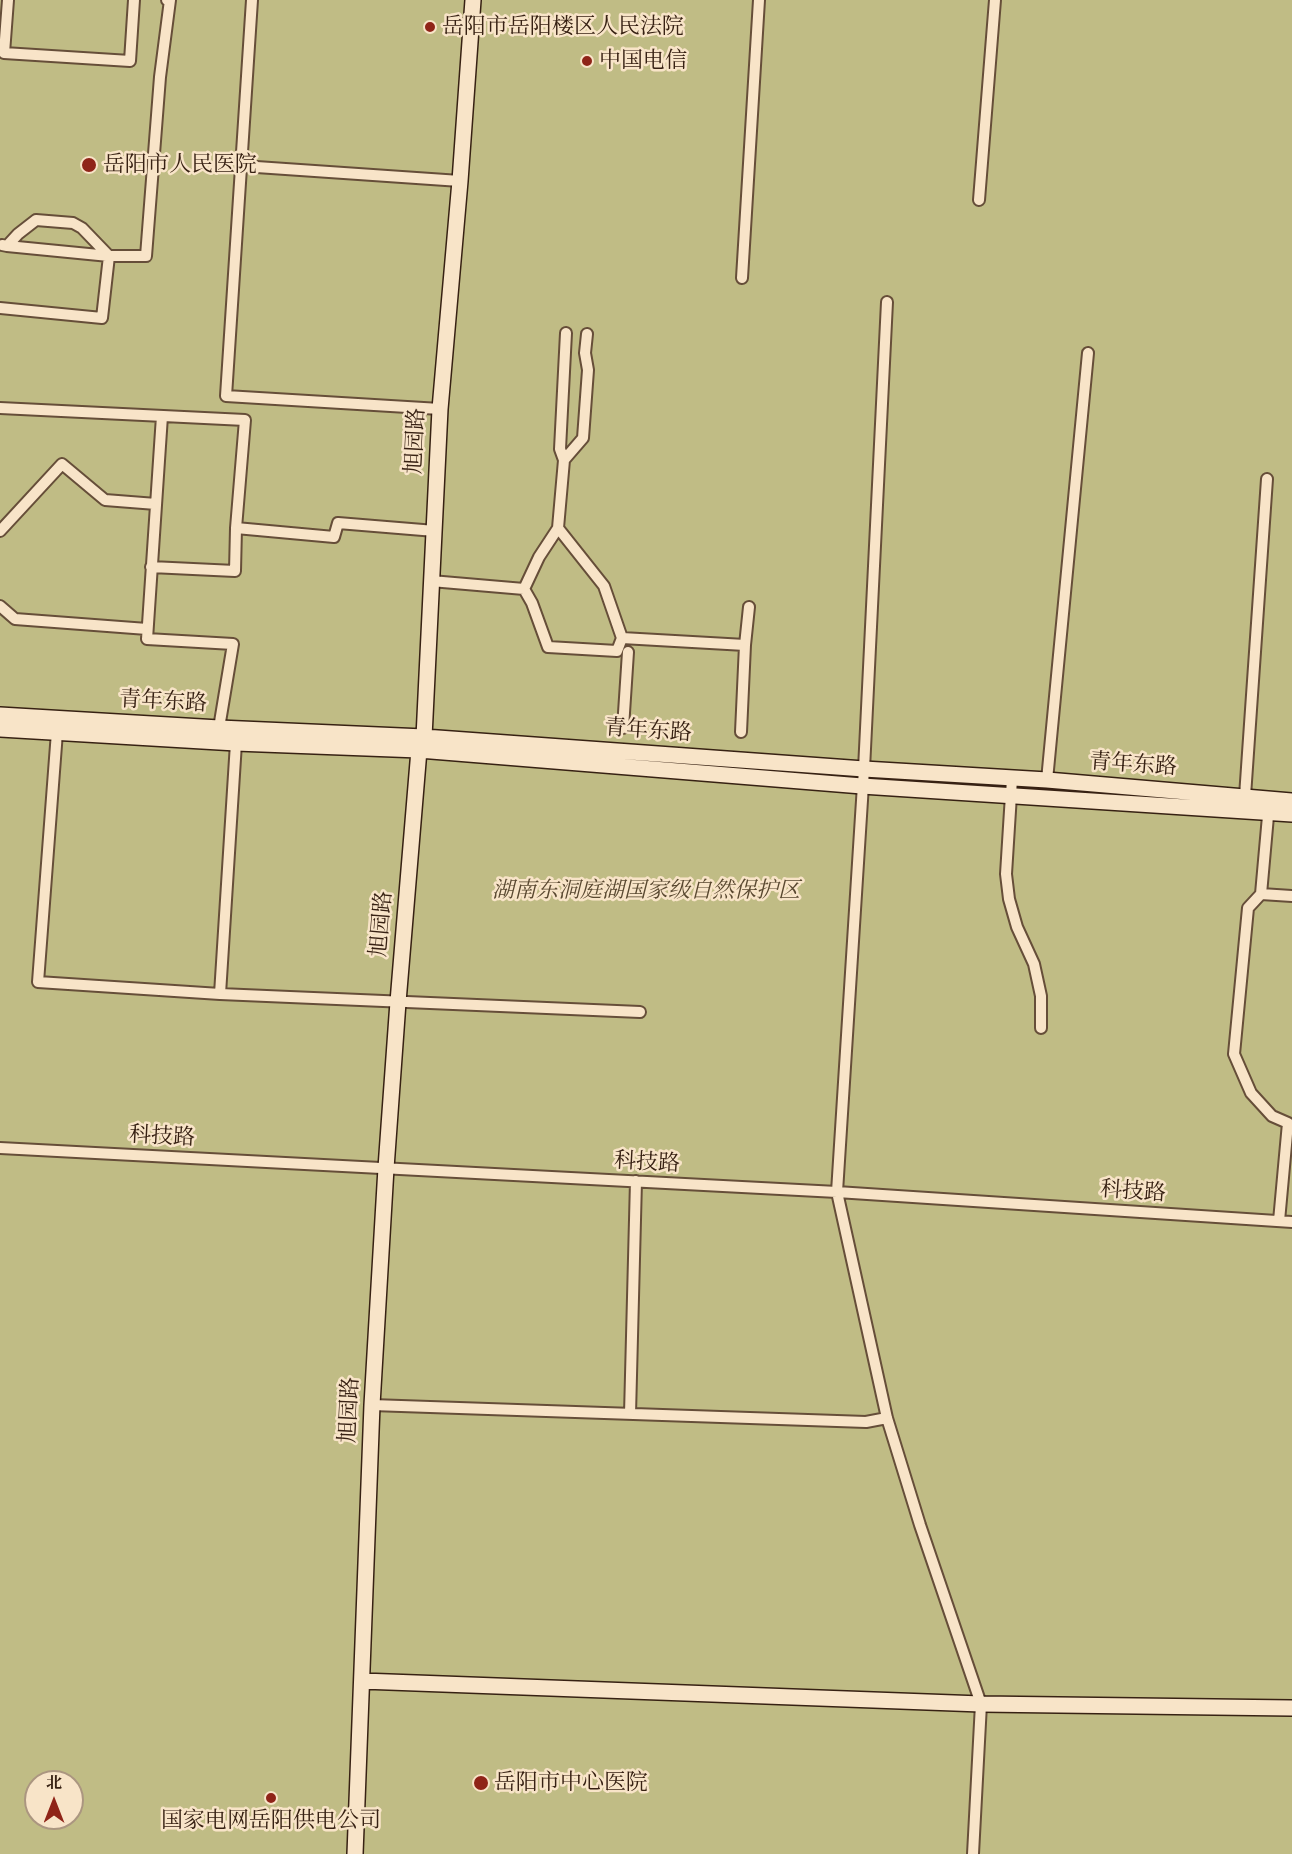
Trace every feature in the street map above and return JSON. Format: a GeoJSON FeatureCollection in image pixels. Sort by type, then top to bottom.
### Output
{"type":"FeatureCollection","features":[{"type":"Feature","properties":{"kind":"street"},"geometry":{"type":"LineString","coordinates":[[8,0],[2,53],[130,61],[135,0]]}},
{"type":"Feature","properties":{"kind":"street"},"geometry":{"type":"LineString","coordinates":[[3,245],[109,256],[146,256],[160,76],[170,0],[166,0]]}},
{"type":"Feature","properties":{"kind":"street"},"geometry":{"type":"LineString","coordinates":[[252,0],[226,396],[440,409]]}},
{"type":"Feature","properties":{"kind":"street","name":"旭园路"},"geometry":{"type":"LineString","coordinates":[[355,1854],[372,1405],[386,1168],[421,744],[435,531],[440,409],[460,181],[472,0]]}},
{"type":"Feature","properties":{"kind":"street"},"geometry":{"type":"LineString","coordinates":[[742,278],[759,0]]}},
{"type":"Feature","properties":{"kind":"street"},"geometry":{"type":"LineString","coordinates":[[980,200],[995,0]]}},
{"type":"Feature","properties":{"kind":"street"},"geometry":{"type":"LineString","coordinates":[[242,166],[460,181]]}},
{"type":"Feature","properties":{"kind":"street"},"geometry":{"type":"LineString","coordinates":[[3,245],[36,220],[73,223],[82,228],[109,256]]}},
{"type":"Feature","properties":{"kind":"street"},"geometry":{"type":"LineString","coordinates":[[0,308],[102,318],[109,256]]}},
{"type":"Feature","properties":{"kind":"street"},"geometry":{"type":"LineString","coordinates":[[887,302],[864,770],[837,1192],[887,1418],[920,1525],[981,1704],[973,1854]]}},
{"type":"Feature","properties":{"kind":"street"},"geometry":{"type":"LineString","coordinates":[[524,589],[539,557],[558,528],[564,460],[560,449],[566,333]]}},
{"type":"Feature","properties":{"kind":"street"},"geometry":{"type":"LineString","coordinates":[[564,460],[583,438],[588,370],[585,353],[587,334]]}},
{"type":"Feature","properties":{"kind":"street"},"geometry":{"type":"LineString","coordinates":[[565,351],[585,353]]}},
{"type":"Feature","properties":{"kind":"street"},"geometry":{"type":"LineString","coordinates":[[1047,780],[1088,353]]}},
{"type":"Feature","properties":{"kind":"street"},"geometry":{"type":"LineString","coordinates":[[0,408],[245,420],[236,528],[235,571],[152,567]]}},
{"type":"Feature","properties":{"kind":"street"},"geometry":{"type":"LineString","coordinates":[[162,416],[147,639],[233,644],[219,728]]}},
{"type":"Feature","properties":{"kind":"street"},"geometry":{"type":"LineString","coordinates":[[0,531],[62,464],[105,500],[156,504]]}},
{"type":"Feature","properties":{"kind":"street"},"geometry":{"type":"LineString","coordinates":[[1245,796],[1267,479]]}},
{"type":"Feature","properties":{"kind":"street"},"geometry":{"type":"LineString","coordinates":[[236,528],[334,537],[338,523],[435,531]]}},
{"type":"Feature","properties":{"kind":"street"},"geometry":{"type":"LineString","coordinates":[[558,528],[604,586],[626,638],[622,651],[623,728]]}},
{"type":"Feature","properties":{"kind":"street"},"geometry":{"type":"LineString","coordinates":[[431,581],[524,589]]}},
{"type":"Feature","properties":{"kind":"street"},"geometry":{"type":"LineString","coordinates":[[524,589],[532,603],[548,647],[622,651]]}},
{"type":"Feature","properties":{"kind":"street"},"geometry":{"type":"LineString","coordinates":[[0,606],[15,619],[147,629]]}},
{"type":"Feature","properties":{"kind":"street"},"geometry":{"type":"LineString","coordinates":[[741,732],[749,607]]}},
{"type":"Feature","properties":{"kind":"street"},"geometry":{"type":"LineString","coordinates":[[626,638],[745,645]]}},
{"type":"Feature","properties":{"kind":"street","name":"青年东路"},"geometry":{"type":"LineString","coordinates":[[0,715],[219,728],[421,744],[862,786],[1269,806],[1292,801]]}},
{"type":"Feature","properties":{"kind":"street","name":"青年东路"},"geometry":{"type":"LineString","coordinates":[[0,729],[236,743],[421,744],[1047,780],[1245,796],[1292,814]]}},
{"type":"Feature","properties":{"kind":"street"},"geometry":{"type":"LineString","coordinates":[[57,732],[38,982],[220,994],[640,1012]]}},
{"type":"Feature","properties":{"kind":"street"},"geometry":{"type":"LineString","coordinates":[[220,994],[236,743]]}},
{"type":"Feature","properties":{"kind":"street"},"geometry":{"type":"LineString","coordinates":[[1012,779],[1006,874],[1009,899],[1017,927],[1034,964],[1041,996],[1041,1028]]}},
{"type":"Feature","properties":{"kind":"street"},"geometry":{"type":"LineString","coordinates":[[1269,806],[1261,894],[1248,908],[1234,1054],[1251,1093],[1272,1116],[1290,1123],[1279,1221]]}},
{"type":"Feature","properties":{"kind":"street"},"geometry":{"type":"LineString","coordinates":[[1261,894],[1292,896]]}},
{"type":"Feature","properties":{"kind":"street","name":"科技路"},"geometry":{"type":"LineString","coordinates":[[0,1148],[837,1192],[1292,1222]]}},
{"type":"Feature","properties":{"kind":"street"},"geometry":{"type":"LineString","coordinates":[[630,1414],[636,1181]]}},
{"type":"Feature","properties":{"kind":"street"},"geometry":{"type":"LineString","coordinates":[[372,1405],[866,1422],[887,1418]]}},
{"type":"Feature","properties":{"kind":"street"},"geometry":{"type":"LineString","coordinates":[[362,1681],[981,1704],[1292,1708]]}},
{"type":"Feature","properties":{"kind":"green space","name":"湖南东洞庭湖国家级自然保护区"},"geometry":{"type":"Polygon","coordinates":[[[0,0],[1292,0],[1292,1854],[0,1854],[0,0]]]}},
{"type":"Feature","properties":{"kind":"place","name":"岳阳市岳阳楼区人民法院"},"geometry":{"type":"Point","coordinates":[430,27]}},
{"type":"Feature","properties":{"kind":"place","name":"中国电信"},"geometry":{"type":"Point","coordinates":[587,61]}},
{"type":"Feature","properties":{"kind":"place","name":"岳阳市人民医院"},"geometry":{"type":"Point","coordinates":[89,165]}},
{"type":"Feature","properties":{"kind":"place","name":"岳阳市中心医院"},"geometry":{"type":"Point","coordinates":[481,1783]}},
{"type":"Feature","properties":{"kind":"place","name":"国家电网岳阳供电公司"},"geometry":{"type":"Point","coordinates":[271,1798]}}]}
